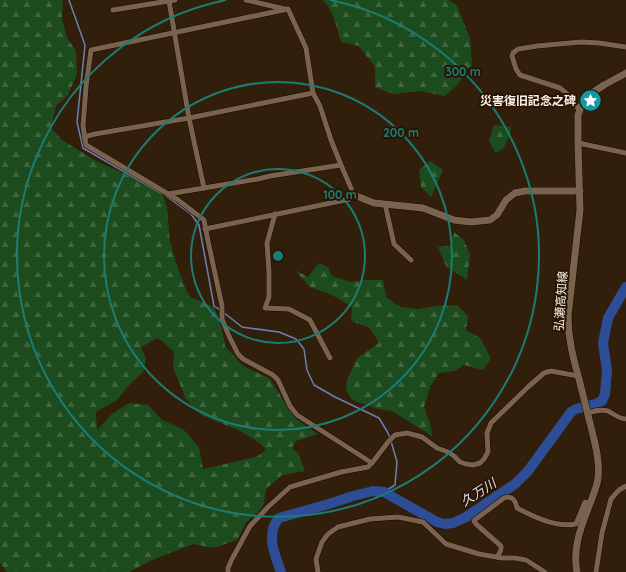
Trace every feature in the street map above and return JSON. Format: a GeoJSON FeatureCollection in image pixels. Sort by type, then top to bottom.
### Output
{"type":"FeatureCollection","features":[{"type":"Feature","properties":{"kind":"main road","name":"弘瀬高知線"},"geometry":{"type":"LineString","coordinates":[[577,572],[575,560],[576,547],[597,482],[598,466],[597,453],[569,339],[568,316],[580,210],[578,115],[586,97],[626,73]]}},
{"type":"Feature","properties":{"kind":"main road"},"geometry":{"type":"LineString","coordinates":[[354,195],[374,203],[423,208],[454,220],[471,222],[490,220],[497,216],[506,200],[515,193],[525,191],[580,191]]}},
{"type":"Feature","properties":{"kind":"street"},"geometry":{"type":"LineString","coordinates":[[112,10],[175,0]]}},
{"type":"Feature","properties":{"kind":"street"},"geometry":{"type":"LineString","coordinates":[[246,0],[288,9]]}},
{"type":"Feature","properties":{"kind":"street"},"geometry":{"type":"LineString","coordinates":[[168,1],[189,118],[204,188]]}},
{"type":"Feature","properties":{"kind":"street"},"geometry":{"type":"LineString","coordinates":[[288,9],[91,50],[86,87],[83,126],[84,137],[86,146],[178,200],[204,220],[222,306],[222,319],[238,354],[243,359],[273,375],[278,380],[290,406],[297,415],[372,463]]}},
{"type":"Feature","properties":{"kind":"street"},"geometry":{"type":"LineString","coordinates":[[205,229],[350,199],[354,195],[331,140],[320,106],[313,94],[306,48],[288,9]]}},
{"type":"Feature","properties":{"kind":"street"},"geometry":{"type":"LineString","coordinates":[[580,110],[560,88],[520,75],[516,69],[512,56],[513,53],[518,49],[573,42],[598,43],[626,47]]}},
{"type":"Feature","properties":{"kind":"street"},"geometry":{"type":"LineString","coordinates":[[84,137],[313,94]]}},
{"type":"Feature","properties":{"kind":"street"},"geometry":{"type":"LineString","coordinates":[[578,143],[626,153]]}},
{"type":"Feature","properties":{"kind":"street"},"geometry":{"type":"LineString","coordinates":[[168,194],[270,176],[341,166]]}},
{"type":"Feature","properties":{"kind":"street"},"geometry":{"type":"LineString","coordinates":[[385,204],[394,244],[411,260]]}},
{"type":"Feature","properties":{"kind":"street"},"geometry":{"type":"LineString","coordinates":[[275,214],[267,243],[270,296],[265,308],[289,309],[310,320],[330,358]]}},
{"type":"Feature","properties":{"kind":"street"},"geometry":{"type":"LineString","coordinates":[[228,572],[232,559],[250,526],[290,487],[340,472],[368,467],[395,435],[407,433],[422,437],[437,448],[448,452],[460,462],[473,465],[480,463],[488,452],[488,433],[491,423],[528,387],[544,373],[552,371],[578,376]]}},
{"type":"Feature","properties":{"kind":"street"},"geometry":{"type":"LineString","coordinates":[[587,412],[600,410],[607,411],[626,420]]}},
{"type":"Feature","properties":{"kind":"street"},"geometry":{"type":"LineString","coordinates":[[596,572],[602,533],[611,499],[619,490],[626,486]]}},
{"type":"Feature","properties":{"kind":"street"},"geometry":{"type":"LineString","coordinates":[[496,557],[501,551],[501,546],[474,521],[507,497],[512,498],[516,502],[517,508],[530,515],[544,521],[569,525],[576,524],[584,502],[590,504]]}},
{"type":"Feature","properties":{"kind":"street"},"geometry":{"type":"LineString","coordinates":[[318,572],[316,559],[322,542],[333,530],[338,527],[370,519],[398,517],[423,522],[446,544],[480,554],[526,560],[545,572]]}},
{"type":"Feature","properties":{"kind":"green space"},"geometry":{"type":"Polygon","coordinates":[[[0,0],[62,0],[62,18],[67,38],[76,51],[77,74],[68,95],[56,106],[51,128],[62,140],[96,161],[162,191],[167,208],[170,241],[175,260],[190,297],[214,307],[221,324],[225,346],[243,366],[269,378],[295,418],[318,434],[296,441],[292,448],[298,453],[305,471],[282,475],[266,489],[264,504],[258,512],[246,522],[237,540],[214,548],[193,544],[152,560],[129,572],[7,572],[0,563],[0,0]],[[158,338],[141,347],[146,359],[143,372],[129,385],[117,400],[96,412],[97,430],[112,414],[129,403],[148,405],[162,420],[183,429],[199,447],[203,469],[256,457],[266,450],[260,443],[240,431],[201,415],[186,399],[173,368],[174,352],[158,338]]]}},
{"type":"Feature","properties":{"kind":"green space"},"geometry":{"type":"Polygon","coordinates":[[[323,0],[448,0],[457,5],[470,39],[472,65],[457,85],[445,96],[420,91],[393,94],[375,87],[375,67],[359,46],[341,42],[330,9],[323,0]]]}},
{"type":"Feature","properties":{"kind":"green space"},"geometry":{"type":"Polygon","coordinates":[[[494,125],[511,127],[510,135],[503,149],[495,153],[489,140],[494,125]]]}},
{"type":"Feature","properties":{"kind":"green space"},"geometry":{"type":"Polygon","coordinates":[[[430,161],[443,170],[431,197],[421,187],[419,170],[430,161]]]}},
{"type":"Feature","properties":{"kind":"green space"},"geometry":{"type":"Polygon","coordinates":[[[454,232],[464,240],[470,255],[467,280],[446,266],[438,247],[450,246],[454,232]]]}},
{"type":"Feature","properties":{"kind":"green space"},"geometry":{"type":"Polygon","coordinates":[[[319,263],[328,267],[332,276],[350,282],[383,280],[386,297],[400,307],[417,309],[457,305],[468,316],[466,330],[480,338],[491,358],[483,370],[464,365],[455,371],[439,373],[431,385],[424,407],[431,426],[432,436],[392,411],[378,409],[352,400],[346,390],[347,380],[357,358],[379,343],[370,328],[351,321],[352,307],[332,295],[310,287],[295,270],[308,277],[319,263]]]}},
{"type":"Feature","properties":{"kind":"waterway"},"geometry":{"type":"LineString","coordinates":[[69,0],[85,45],[77,122],[83,148],[161,193]]}},
{"type":"Feature","properties":{"kind":"waterway"},"geometry":{"type":"LineString","coordinates":[[166,196],[191,214],[199,225],[214,306],[220,310]]}},
{"type":"Feature","properties":{"kind":"waterway","name":"久万川"},"geometry":{"type":"LineString","coordinates":[[281,572],[272,545],[273,531],[279,518],[373,491],[384,492],[437,522],[445,524],[453,523],[466,517],[515,484],[528,471],[571,412],[602,401],[605,394],[607,370],[603,343],[608,318],[626,287]]}},
{"type":"Feature","properties":{"kind":"waterway"},"geometry":{"type":"LineString","coordinates":[[223,312],[242,327],[279,332],[296,339],[304,349],[307,370],[314,385],[379,418],[390,438]]}},
{"type":"Feature","properties":{"kind":"waterway"},"geometry":{"type":"LineString","coordinates":[[384,492],[395,485],[397,462],[391,441]]}},
{"type":"Feature","properties":{"kind":"place","name":"災害復旧記念之碑"},"geometry":{"type":"Point","coordinates":[591,101]}}]}
